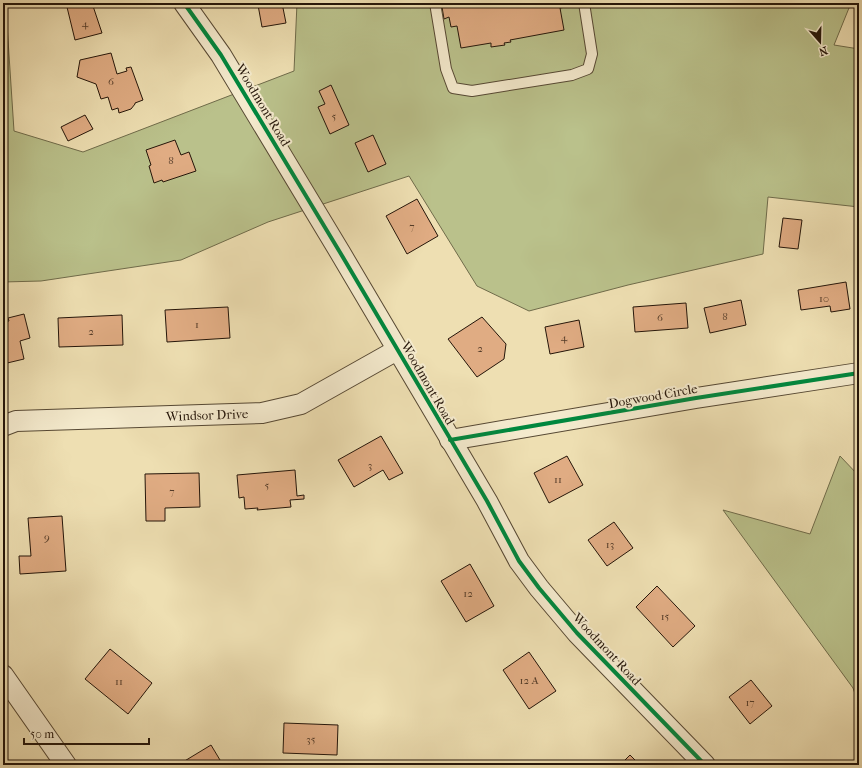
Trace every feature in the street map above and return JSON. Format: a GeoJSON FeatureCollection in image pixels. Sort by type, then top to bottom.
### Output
{"type":"FeatureCollection","features":[{"type":"Feature","properties":{"kind":"street","name":"Woodmont Road"},"geometry":{"type":"LineString","coordinates":[[184,3],[221,55],[342,254],[487,501],[519,562],[577,632],[705,765]]}},
{"type":"Feature","properties":{"kind":"street","name":"Windsor Drive"},"geometry":{"type":"LineString","coordinates":[[3,426],[16,420],[262,413],[301,404],[398,350]]}},
{"type":"Feature","properties":{"kind":"street","name":"Dogwood Circle"},"geometry":{"type":"LineString","coordinates":[[450,440],[696,398],[859,373]]}},
{"type":"Feature","properties":{"kind":"street"},"geometry":{"type":"LineString","coordinates":[[3,675],[66,765]]}},
{"type":"Feature","properties":{"kind":"lane"},"geometry":{"type":"LineString","coordinates":[[435,3],[446,69],[453,88],[472,91],[572,75],[588,69],[592,54],[584,3]]}},
{"type":"Feature","properties":{"kind":"green space"},"geometry":{"type":"Polygon","coordinates":[[[3,3],[12,3],[6,9],[14,131],[83,152],[294,71],[297,3],[851,3],[834,45],[859,49],[859,207],[768,197],[763,254],[628,285],[529,311],[477,286],[409,176],[268,222],[181,260],[41,281],[3,282],[3,3]]]}},
{"type":"Feature","properties":{"kind":"green space"},"geometry":{"type":"Polygon","coordinates":[[[840,456],[859,476],[859,705],[853,688],[723,510],[810,534],[840,456]]]}},
{"type":"Feature","properties":{"kind":"building"},"geometry":{"type":"Polygon","coordinates":[[[48,3],[66,3],[49,7],[48,3]]]}},
{"type":"Feature","properties":{"kind":"building"},"geometry":{"type":"Polygon","coordinates":[[[66,3],[92,3],[102,33],[75,40],[66,3]]]}},
{"type":"Feature","properties":{"kind":"building"},"geometry":{"type":"Polygon","coordinates":[[[256,3],[282,3],[286,23],[262,27],[258,5],[256,5],[256,3]]]}},
{"type":"Feature","properties":{"kind":"building"},"geometry":{"type":"Polygon","coordinates":[[[447,3],[565,3],[566,7],[560,8],[564,30],[510,40],[511,42],[504,43],[505,45],[491,47],[491,43],[461,48],[457,26],[451,27],[449,17],[444,19],[442,7],[447,6],[447,3]]]}},
{"type":"Feature","properties":{"kind":"building"},"geometry":{"type":"Polygon","coordinates":[[[111,53],[117,74],[127,71],[126,68],[131,67],[143,100],[135,103],[131,109],[119,113],[118,108],[112,110],[108,97],[101,99],[96,84],[77,77],[80,60],[111,53]]]}},
{"type":"Feature","properties":{"kind":"building"},"geometry":{"type":"Polygon","coordinates":[[[331,85],[349,125],[330,134],[318,107],[325,104],[319,91],[331,85]]]}},
{"type":"Feature","properties":{"kind":"building"},"geometry":{"type":"Polygon","coordinates":[[[85,115],[93,129],[68,141],[61,127],[85,115]]]}},
{"type":"Feature","properties":{"kind":"building"},"geometry":{"type":"Polygon","coordinates":[[[373,135],[386,164],[368,172],[355,143],[373,135]]]}},
{"type":"Feature","properties":{"kind":"building"},"geometry":{"type":"Polygon","coordinates":[[[175,140],[181,155],[189,152],[196,171],[163,182],[162,180],[154,183],[149,166],[151,165],[146,150],[175,140]]]}},
{"type":"Feature","properties":{"kind":"building"},"geometry":{"type":"Polygon","coordinates":[[[417,199],[438,236],[407,254],[386,216],[417,199]]]}},
{"type":"Feature","properties":{"kind":"building"},"geometry":{"type":"Polygon","coordinates":[[[783,218],[802,220],[798,249],[779,247],[783,218]]]}},
{"type":"Feature","properties":{"kind":"building"},"geometry":{"type":"Polygon","coordinates":[[[846,282],[850,309],[831,312],[830,306],[801,310],[798,290],[846,282]]]}},
{"type":"Feature","properties":{"kind":"building"},"geometry":{"type":"Polygon","coordinates":[[[741,300],[746,325],[710,333],[704,308],[741,300]]]}},
{"type":"Feature","properties":{"kind":"building"},"geometry":{"type":"Polygon","coordinates":[[[686,303],[688,328],[635,332],[633,307],[686,303]]]}},
{"type":"Feature","properties":{"kind":"building"},"geometry":{"type":"Polygon","coordinates":[[[228,307],[230,338],[167,342],[165,310],[228,307]]]}},
{"type":"Feature","properties":{"kind":"building"},"geometry":{"type":"Polygon","coordinates":[[[24,314],[30,338],[20,341],[24,359],[3,364],[3,322],[9,321],[8,318],[24,314]]]}},
{"type":"Feature","properties":{"kind":"building"},"geometry":{"type":"Polygon","coordinates":[[[122,315],[123,345],[59,347],[58,318],[122,315]]]}},
{"type":"Feature","properties":{"kind":"building"},"geometry":{"type":"Polygon","coordinates":[[[482,317],[506,344],[504,359],[477,377],[448,339],[482,317]]]}},
{"type":"Feature","properties":{"kind":"building"},"geometry":{"type":"Polygon","coordinates":[[[579,320],[584,347],[550,354],[545,327],[579,320]]]}},
{"type":"Feature","properties":{"kind":"building"},"geometry":{"type":"Polygon","coordinates":[[[381,436],[403,473],[389,480],[383,470],[354,487],[338,460],[381,436]]]}},
{"type":"Feature","properties":{"kind":"building"},"geometry":{"type":"Polygon","coordinates":[[[567,456],[583,485],[549,503],[534,473],[567,456]]]}},
{"type":"Feature","properties":{"kind":"building"},"geometry":{"type":"Polygon","coordinates":[[[295,470],[297,496],[304,495],[304,499],[290,500],[291,507],[257,510],[258,508],[245,509],[244,497],[239,498],[237,475],[295,470]]]}},
{"type":"Feature","properties":{"kind":"building"},"geometry":{"type":"Polygon","coordinates":[[[199,473],[200,507],[165,508],[165,521],[146,521],[145,474],[199,473]]]}},
{"type":"Feature","properties":{"kind":"building"},"geometry":{"type":"Polygon","coordinates":[[[62,516],[66,571],[20,574],[19,556],[31,556],[28,518],[62,516]]]}},
{"type":"Feature","properties":{"kind":"building"},"geometry":{"type":"Polygon","coordinates":[[[614,522],[633,548],[607,566],[588,540],[614,522]]]}},
{"type":"Feature","properties":{"kind":"building"},"geometry":{"type":"Polygon","coordinates":[[[470,564],[494,606],[466,622],[441,581],[470,564]]]}},
{"type":"Feature","properties":{"kind":"building"},"geometry":{"type":"Polygon","coordinates":[[[657,586],[695,626],[673,647],[636,607],[657,586]]]}},
{"type":"Feature","properties":{"kind":"building"},"geometry":{"type":"Polygon","coordinates":[[[110,649],[152,683],[128,714],[85,679],[110,649]]]}},
{"type":"Feature","properties":{"kind":"building"},"geometry":{"type":"Polygon","coordinates":[[[529,652],[556,691],[529,709],[503,670],[529,652]]]}},
{"type":"Feature","properties":{"kind":"building"},"geometry":{"type":"Polygon","coordinates":[[[751,680],[772,706],[750,724],[729,697],[751,680]]]}},
{"type":"Feature","properties":{"kind":"building"},"geometry":{"type":"Polygon","coordinates":[[[284,723],[338,725],[337,755],[283,753],[284,723]]]}},
{"type":"Feature","properties":{"kind":"building"},"geometry":{"type":"Polygon","coordinates":[[[211,745],[223,765],[178,765],[211,745]]]}},
{"type":"Feature","properties":{"kind":"building"},"geometry":{"type":"Polygon","coordinates":[[[630,755],[640,765],[620,765],[630,755]]]}},
{"type":"Feature","properties":{"kind":"cycle path"},"geometry":{"type":"LineString","coordinates":[[184,3],[221,55],[341,254],[487,501],[519,561],[539,588],[577,633],[705,765]]}},
{"type":"Feature","properties":{"kind":"cycle path"},"geometry":{"type":"LineString","coordinates":[[450,440],[696,398],[859,373]]}}]}
